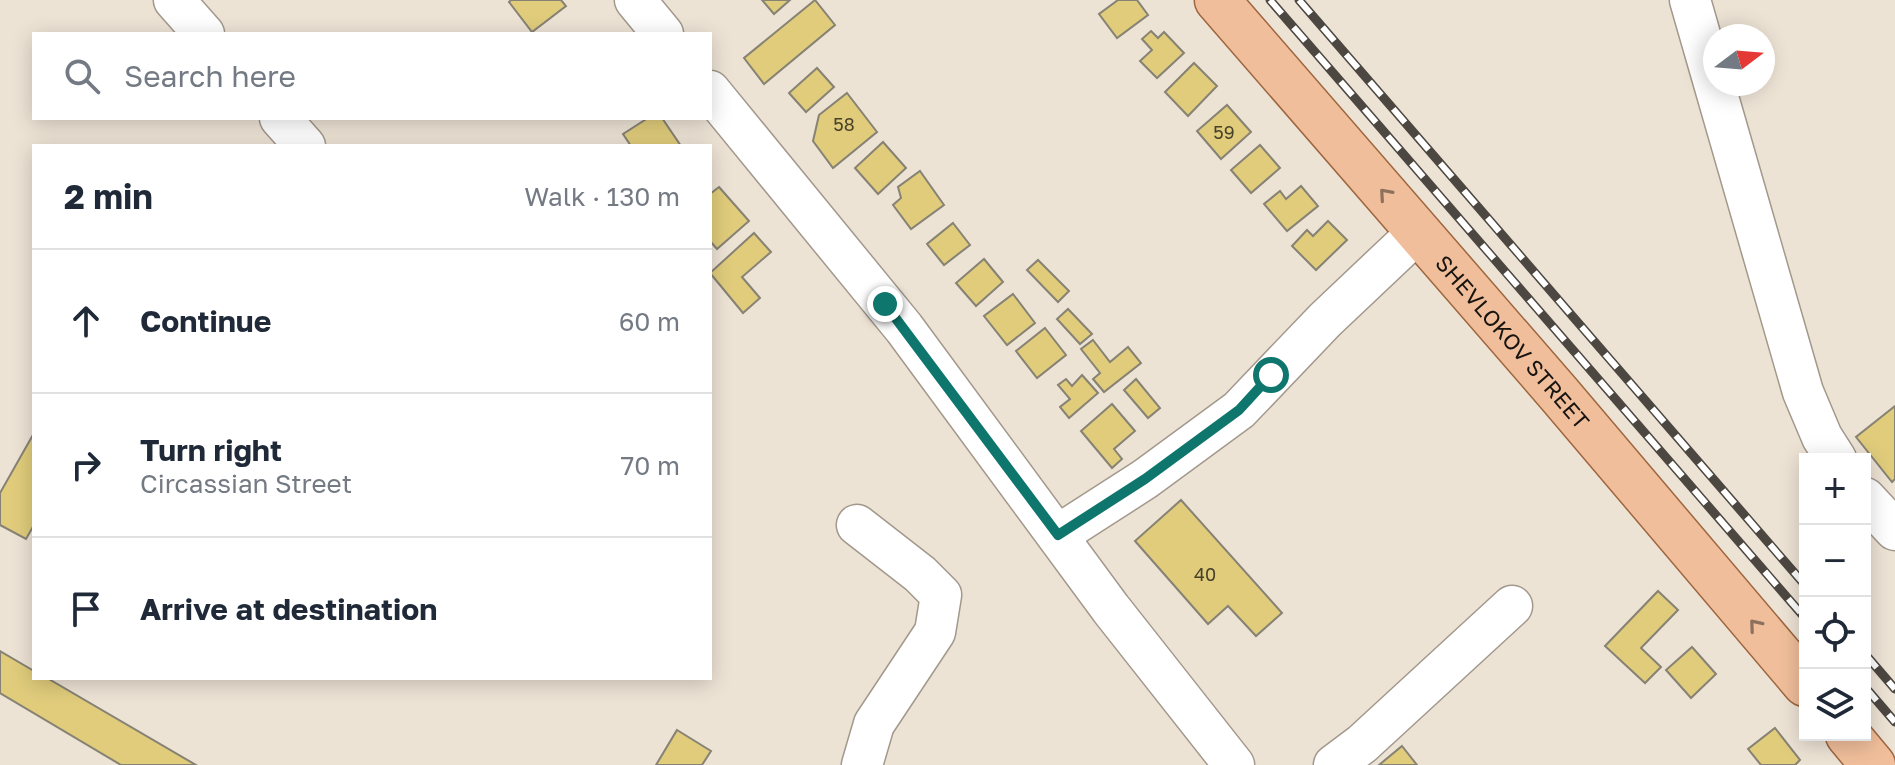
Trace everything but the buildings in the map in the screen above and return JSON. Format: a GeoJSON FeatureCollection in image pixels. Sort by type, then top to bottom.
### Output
{"type":"FeatureCollection","features":[{"type":"Feature","properties":{"kind":"main road","name":"SHEVLOKOV STREET"},"geometry":{"type":"LineString","coordinates":[[1217,0],[1799,677]]}},
{"type":"Feature","properties":{"kind":"main road"},"geometry":{"type":"LineString","coordinates":[[1853,741],[1873,765]]}},
{"type":"Feature","properties":{"kind":"street"},"geometry":{"type":"LineString","coordinates":[[174,0],[202,32]]}},
{"type":"Feature","properties":{"kind":"street"},"geometry":{"type":"LineString","coordinates":[[635,0],[661,32]]}},
{"type":"Feature","properties":{"kind":"street"},"geometry":{"type":"LineString","coordinates":[[1690,0],[1803,392],[1832,453]]}},
{"type":"Feature","properties":{"kind":"street"},"geometry":{"type":"LineString","coordinates":[[712,93],[904,328],[1111,609],[1234,765]]}},
{"type":"Feature","properties":{"kind":"street"},"geometry":{"type":"LineString","coordinates":[[282,120],[303,144]]}},
{"type":"Feature","properties":{"kind":"street"},"geometry":{"type":"LineString","coordinates":[[1058,535],[1145,479],[1239,410],[1325,320],[1418,232]]}},
{"type":"Feature","properties":{"kind":"street"},"geometry":{"type":"LineString","coordinates":[[1871,504],[1895,530]]}},
{"type":"Feature","properties":{"kind":"street"},"geometry":{"type":"LineString","coordinates":[[857,525],[920,574],[941,595],[935,632],[874,724],[862,765]]}},
{"type":"Feature","properties":{"kind":"street"},"geometry":{"type":"LineString","coordinates":[[1334,765],[1362,744],[1512,606]]}},
{"type":"Feature","properties":{"kind":"railway"},"geometry":{"type":"LineString","coordinates":[[1270,0],[1799,611]]}},
{"type":"Feature","properties":{"kind":"railway"},"geometry":{"type":"LineString","coordinates":[[1299,0],[1799,578]]}},
{"type":"Feature","properties":{"kind":"railway"},"geometry":{"type":"LineString","coordinates":[[1871,661],[1895,689]]}},
{"type":"Feature","properties":{"kind":"railway"},"geometry":{"type":"LineString","coordinates":[[1871,694],[1895,722]]}},
{"type":"Feature","properties":{"kind":"route"},"geometry":{"type":"LineString","coordinates":[[885,304],[1058,535],[1145,479],[1239,410],[1271,375]]}}]}
